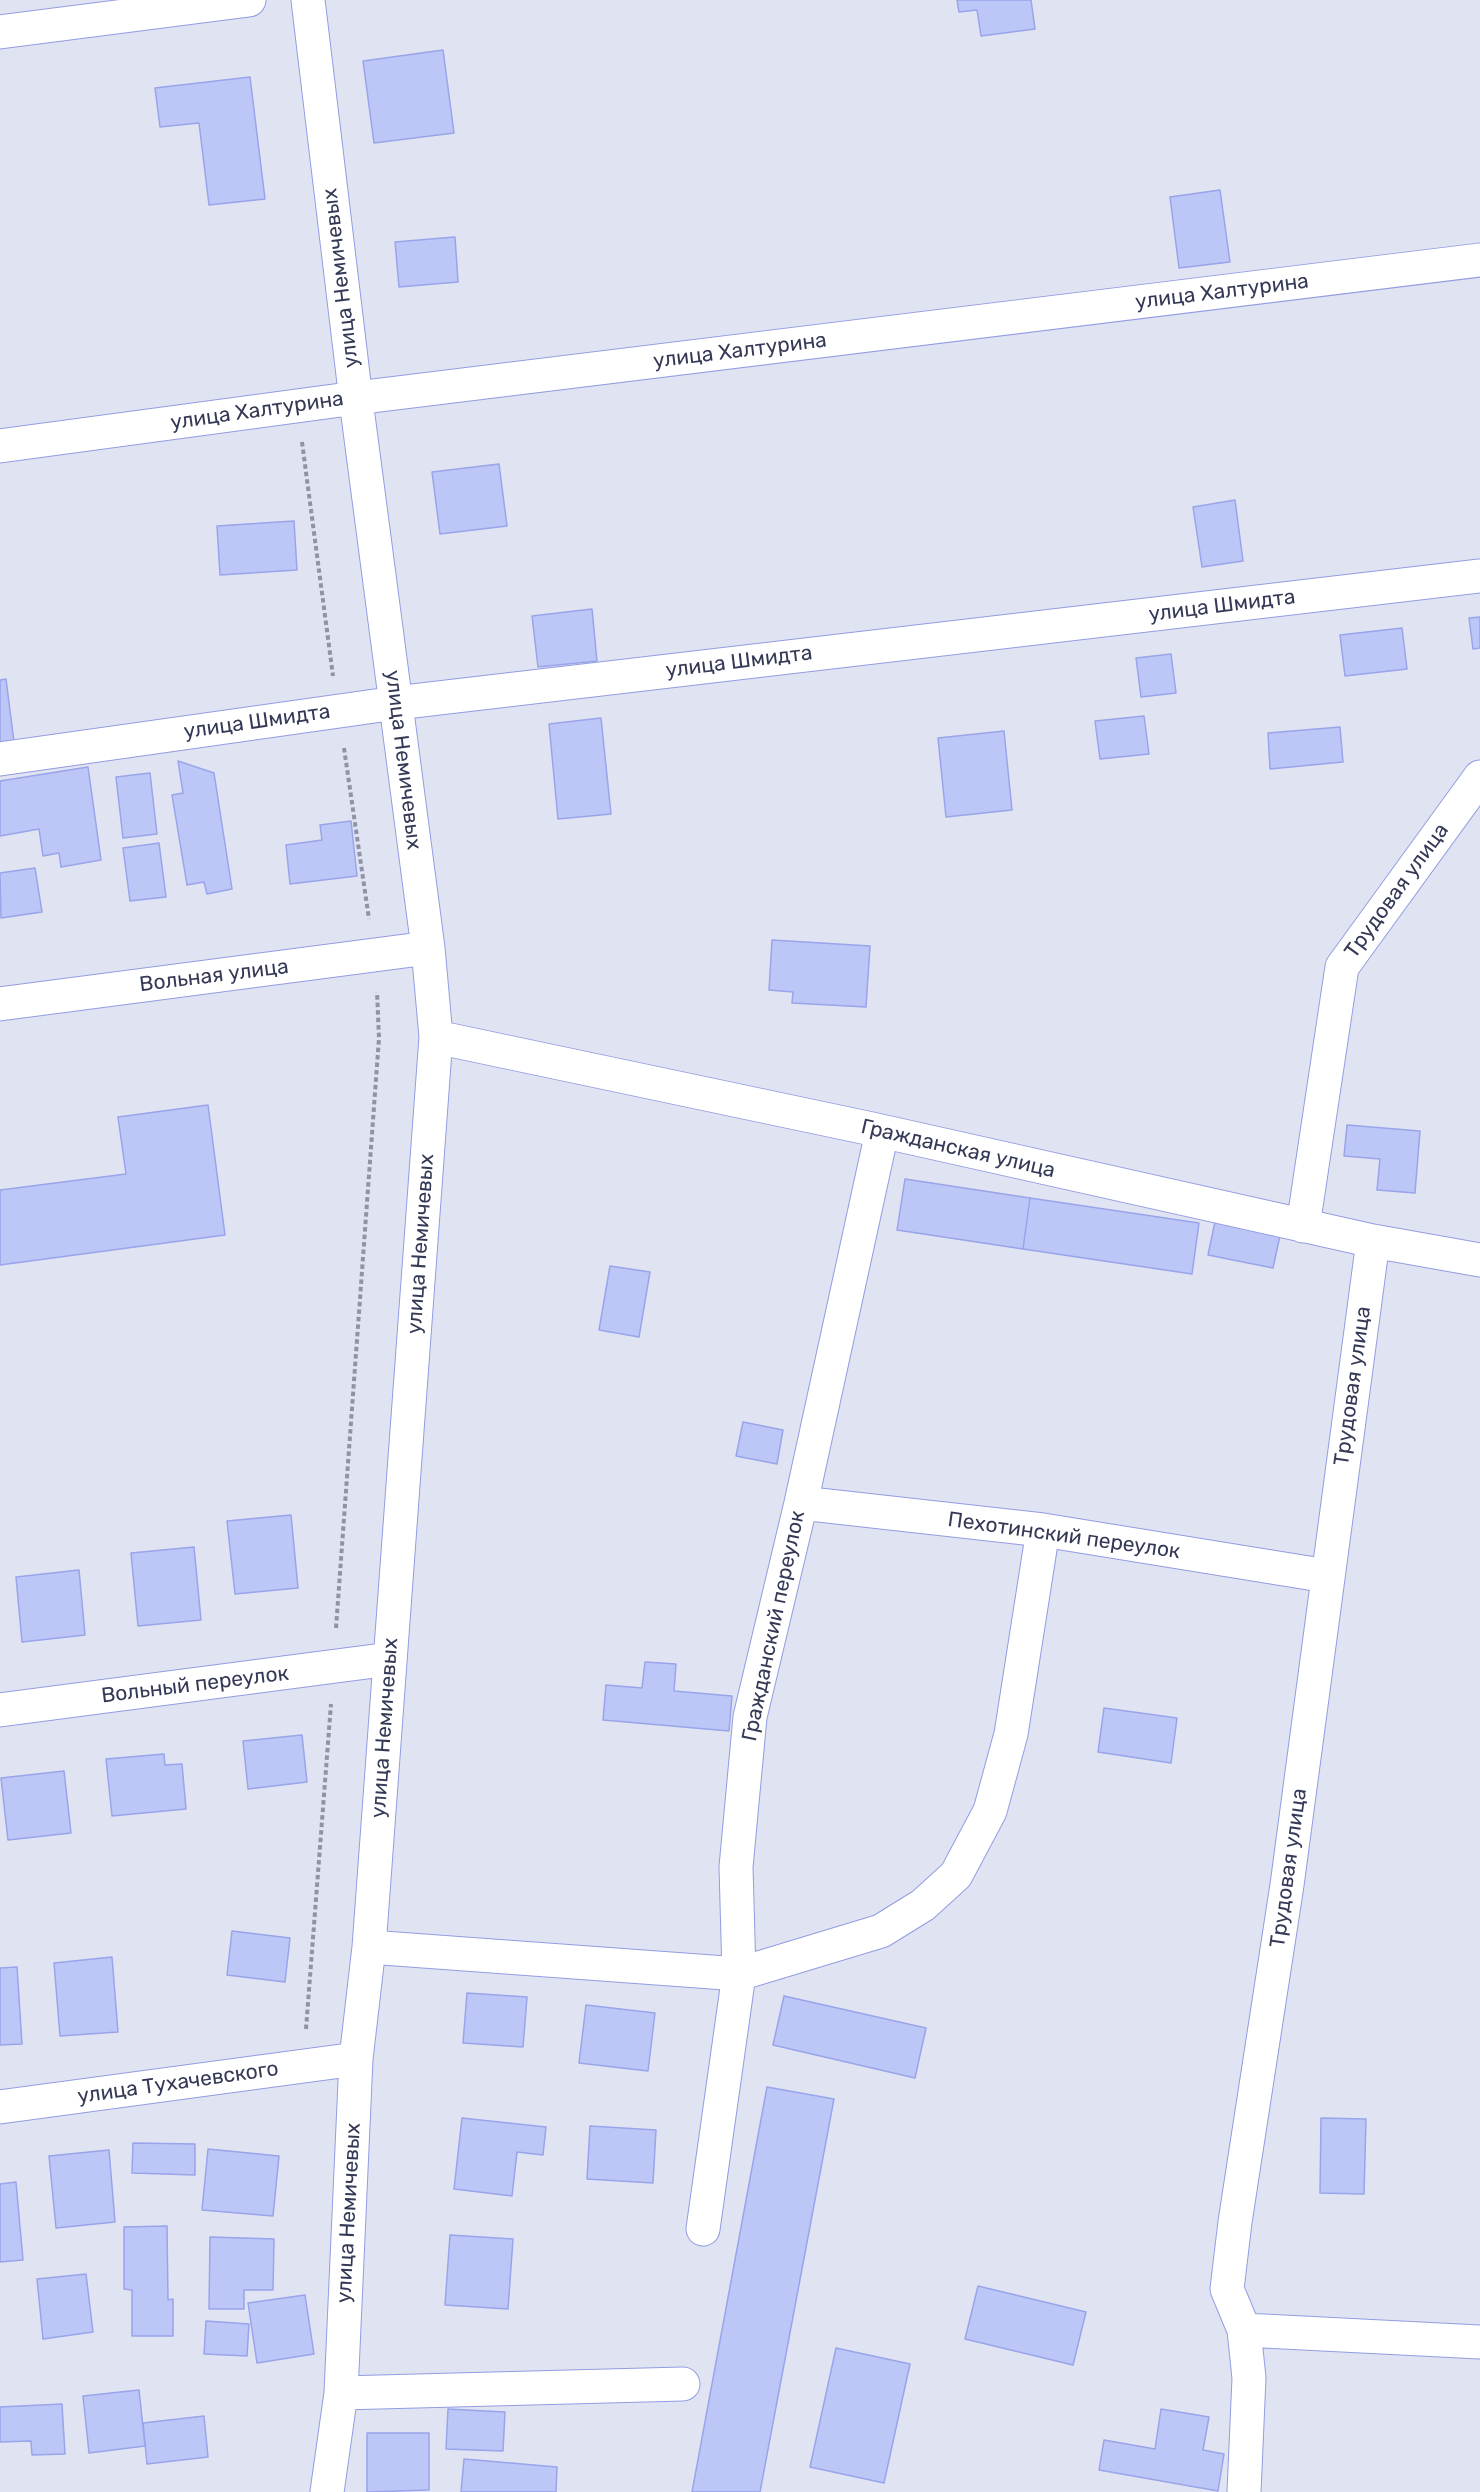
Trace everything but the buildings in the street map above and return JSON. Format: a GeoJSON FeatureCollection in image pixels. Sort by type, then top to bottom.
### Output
{"type":"FeatureCollection","features":[{"type":"Feature","properties":{"kind":"street"},"geometry":{"type":"LineString","coordinates":[[0,32],[249,0]]}},
{"type":"Feature","properties":{"kind":"street","name":"улица Немичевых"},"geometry":{"type":"LineString","coordinates":[[308,0],[356,398],[428,948],[436,1037],[369,1947],[356,2059],[341,2393],[327,2492]]}},
{"type":"Feature","properties":{"kind":"street","name":"улица Халтурина"},"geometry":{"type":"LineString","coordinates":[[0,446],[356,398],[1480,260]]}},
{"type":"Feature","properties":{"kind":"street","name":"улица Шмидта"},"geometry":{"type":"LineString","coordinates":[[0,759],[396,703],[1480,576]]}},
{"type":"Feature","properties":{"kind":"street","name":"Трудовая улица"},"geometry":{"type":"LineString","coordinates":[[1303,1226],[1342,967],[1480,777]]}},
{"type":"Feature","properties":{"kind":"street","name":"Вольная улица"},"geometry":{"type":"LineString","coordinates":[[0,1004],[428,948]]}},
{"type":"Feature","properties":{"kind":"street","name":"Гражданская улица"},"geometry":{"type":"LineString","coordinates":[[436,1037],[882,1132],[1373,1241],[1480,1260]]}},
{"type":"Feature","properties":{"kind":"street","name":"Гражданский переулок"},"geometry":{"type":"LineString","coordinates":[[703,2229],[739,1974],[736,1867],[750,1716],[801,1503],[882,1132]]}},
{"type":"Feature","properties":{"kind":"street","name":"Трудовая улица"},"geometry":{"type":"LineString","coordinates":[[1244,2492],[1249,2378],[1244,2330],[1227,2289],[1235,2222],[1287,1885],[1373,1241]]}},
{"type":"Feature","properties":{"kind":"street","name":"Пехотинский переулок"},"geometry":{"type":"LineString","coordinates":[[801,1503],[1043,1530],[1327,1576]]}},
{"type":"Feature","properties":{"kind":"street"},"geometry":{"type":"LineString","coordinates":[[369,1947],[739,1974],[882,1931],[923,1905],[956,1875],[990,1811],[1011,1734],[1043,1530]]}},
{"type":"Feature","properties":{"kind":"street","name":"Вольный переулок"},"geometry":{"type":"LineString","coordinates":[[0,1710],[390,1659]]}},
{"type":"Feature","properties":{"kind":"street","name":"улица Тухачевского"},"geometry":{"type":"LineString","coordinates":[[0,2107],[356,2059]]}},
{"type":"Feature","properties":{"kind":"street"},"geometry":{"type":"LineString","coordinates":[[1244,2330],[1480,2342]]}},
{"type":"Feature","properties":{"kind":"street"},"geometry":{"type":"LineString","coordinates":[[341,2393],[682,2384]]}},
{"type":"Feature","properties":{"kind":"path"},"geometry":{"type":"LineString","coordinates":[[297,406],[338,711],[375,955],[379,1038],[303,2066]]}}]}
